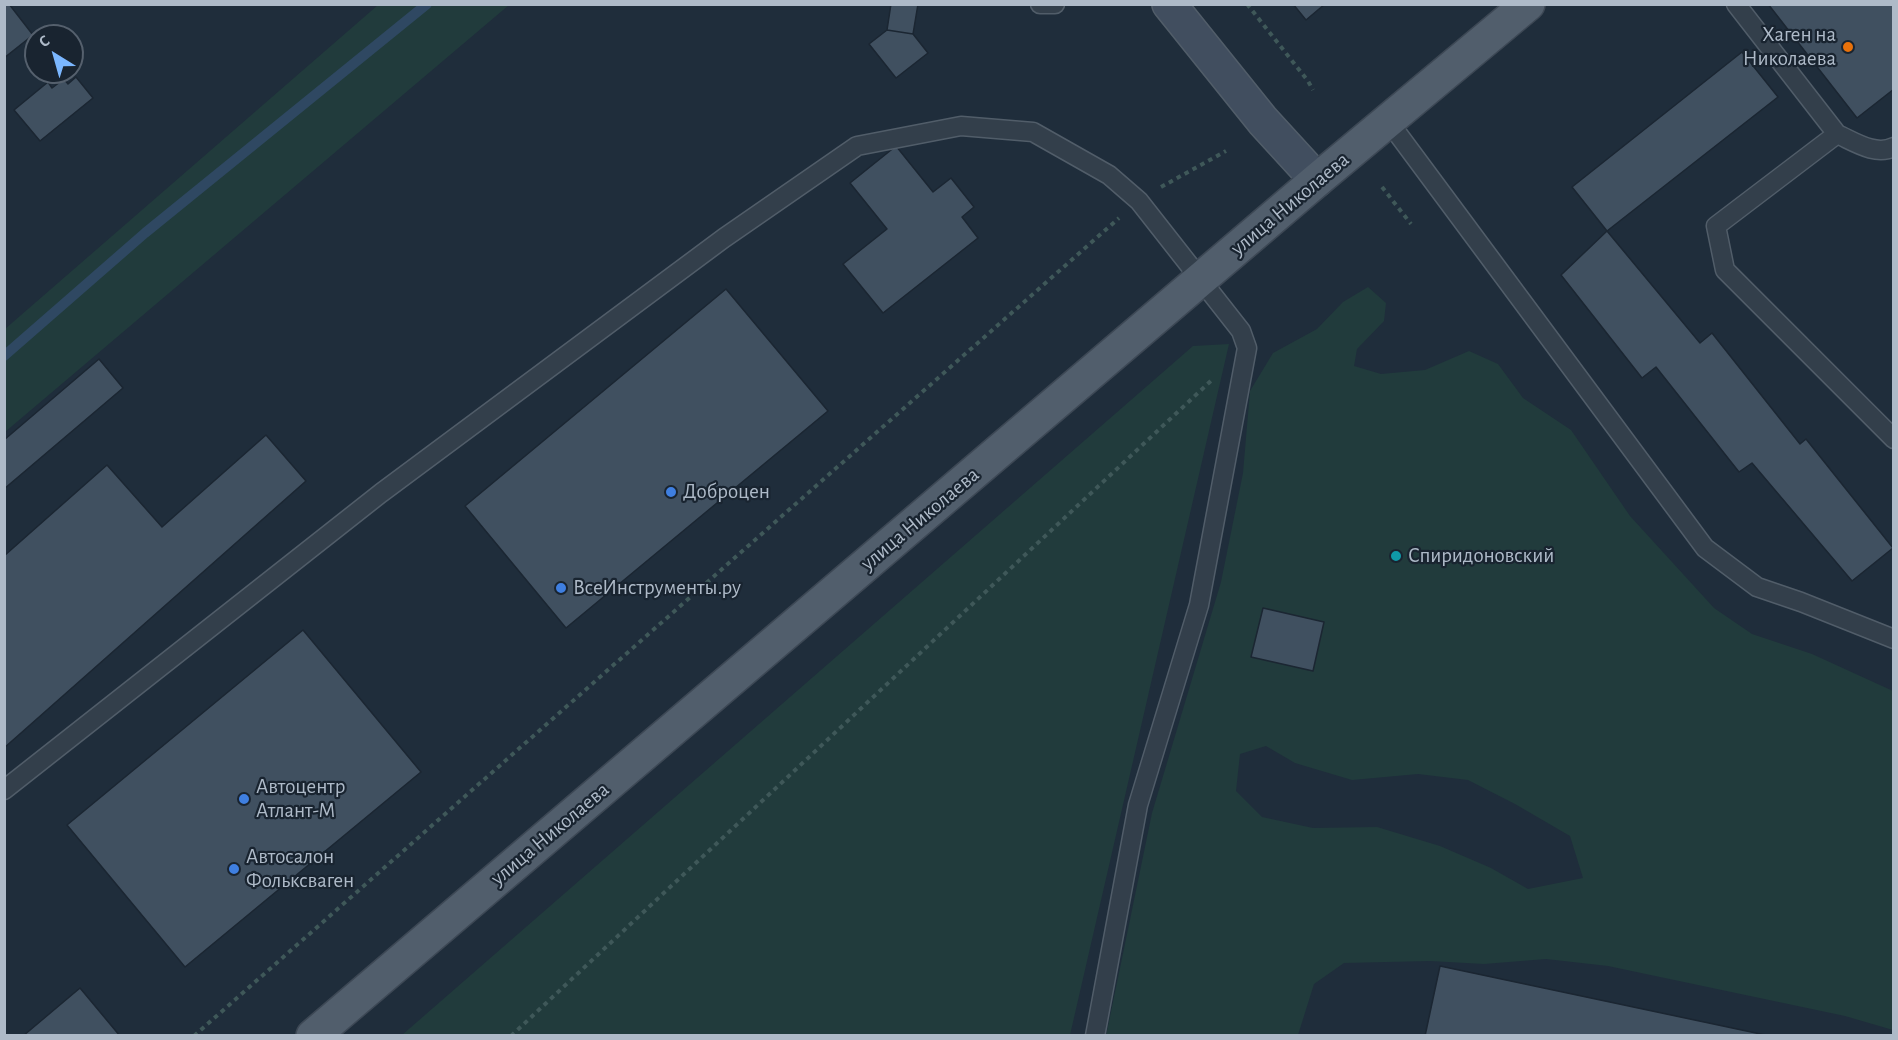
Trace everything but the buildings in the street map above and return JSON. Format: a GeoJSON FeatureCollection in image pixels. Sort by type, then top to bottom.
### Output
{"type":"FeatureCollection","features":[{"type":"Feature","properties":{"kind":"main road","name":"улица Николаева"},"geometry":{"type":"LineString","coordinates":[[313,1035],[1317,180],[1528,4]]}},
{"type":"Feature","properties":{"kind":"street"},"geometry":{"type":"LineString","coordinates":[[1169,4],[1263,121],[1317,180]]}},
{"type":"Feature","properties":{"kind":"lane"},"geometry":{"type":"LineString","coordinates":[[1040,4],[1055,4]]}},
{"type":"Feature","properties":{"kind":"lane"},"geometry":{"type":"LineString","coordinates":[[1736,4],[1837,134],[1866,148],[1885,152],[1893,147]]}},
{"type":"Feature","properties":{"kind":"lane"},"geometry":{"type":"LineString","coordinates":[[1389,122],[1706,548],[1757,587],[1888,631]]}},
{"type":"Feature","properties":{"kind":"lane"},"geometry":{"type":"LineString","coordinates":[[4,790],[381,493],[724,238],[857,146],[961,126],[1033,132],[1108,175],[1139,201],[1241,331],[1247,348],[1199,605],[1138,805],[1095,1035]]}},
{"type":"Feature","properties":{"kind":"lane"},"geometry":{"type":"LineString","coordinates":[[1837,134],[1716,226],[1725,270],[1893,439]]}},
{"type":"Feature","properties":{"kind":"path"},"geometry":{"type":"LineString","coordinates":[[1247,4],[1313,90]]}},
{"type":"Feature","properties":{"kind":"path"},"geometry":{"type":"LineString","coordinates":[[194,1035],[1139,201],[1226,151]]}},
{"type":"Feature","properties":{"kind":"path"},"geometry":{"type":"LineString","coordinates":[[1382,187],[1410,224]]}},
{"type":"Feature","properties":{"kind":"path"},"geometry":{"type":"LineString","coordinates":[[512,1035],[1247,348]]}},
{"type":"Feature","properties":{"kind":"green space"},"geometry":{"type":"Polygon","coordinates":[[[378,5],[509,5],[5,432],[5,329],[378,5]]]}},
{"type":"Feature","properties":{"kind":"green space"},"geometry":{"type":"Polygon","coordinates":[[[1368,287],[1386,303],[1384,321],[1357,349],[1354,366],[1381,374],[1425,370],[1469,351],[1498,364],[1523,398],[1571,430],[1630,516],[1714,608],[1752,634],[1812,654],[1893,691],[1893,1030],[1845,1016],[1608,966],[1546,959],[1484,964],[1430,961],[1344,963],[1314,984],[1298,1035],[1106,1036],[1152,813],[1221,582],[1243,473],[1250,391],[1273,353],[1317,329],[1343,302],[1368,287]],[[1266,746],[1240,754],[1236,791],[1262,817],[1313,828],[1377,827],[1440,846],[1491,868],[1528,889],[1583,878],[1570,836],[1468,780],[1418,774],[1352,780],[1295,763],[1266,746]]]}},
{"type":"Feature","properties":{"kind":"green space"},"geometry":{"type":"Polygon","coordinates":[[[1229,344],[1070,1035],[402,1035],[1193,346],[1229,344]]]}},
{"type":"Feature","properties":{"kind":"waterway"},"geometry":{"type":"LineString","coordinates":[[4,356],[145,233],[427,4]]}},
{"type":"Feature","properties":{"kind":"place","name":"Хаген на Николаева"},"geometry":{"type":"Point","coordinates":[1848,47]}},
{"type":"Feature","properties":{"kind":"place","name":"Доброцен"},"geometry":{"type":"Point","coordinates":[671,492]}},
{"type":"Feature","properties":{"kind":"place","name":"Спиридоновский"},"geometry":{"type":"Point","coordinates":[1396,556]}},
{"type":"Feature","properties":{"kind":"place","name":"ВсеИнструменты.ру"},"geometry":{"type":"Point","coordinates":[561,588]}},
{"type":"Feature","properties":{"kind":"place","name":"Автоцентр Атлант-М"},"geometry":{"type":"Point","coordinates":[244,799]}},
{"type":"Feature","properties":{"kind":"place","name":"Автосалон Фольксваген"},"geometry":{"type":"Point","coordinates":[234,869]}}]}
